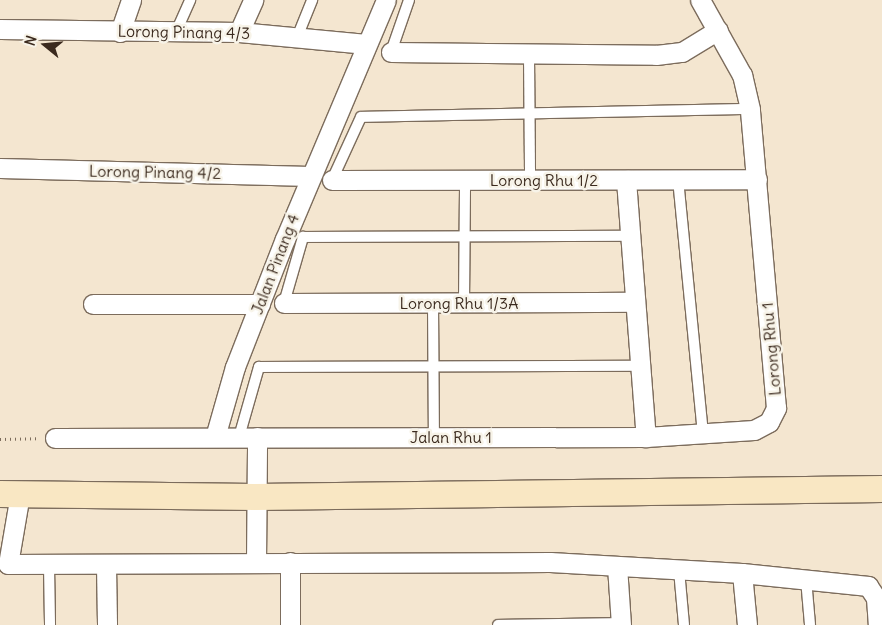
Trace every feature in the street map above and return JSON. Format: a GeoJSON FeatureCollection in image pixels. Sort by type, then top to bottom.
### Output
{"type":"FeatureCollection","features":[{"type":"Feature","properties":{"kind":"street"},"geometry":{"type":"LineString","coordinates":[[120,32],[131,0]]}},
{"type":"Feature","properties":{"kind":"street"},"geometry":{"type":"LineString","coordinates":[[239,32],[253,0]]}},
{"type":"Feature","properties":{"kind":"street","name":"Jalan Pinang 4"},"geometry":{"type":"LineString","coordinates":[[215,437],[260,304],[310,176],[386,0]]}},
{"type":"Feature","properties":{"kind":"street"},"geometry":{"type":"LineString","coordinates":[[700,0],[742,74],[750,108],[757,179]]}},
{"type":"Feature","properties":{"kind":"street","name":"Lorong Pinang 4/3"},"geometry":{"type":"LineString","coordinates":[[0,29],[239,32],[298,35],[366,44]]}},
{"type":"Feature","properties":{"kind":"street"},"geometry":{"type":"LineString","coordinates":[[391,52],[529,54],[682,52],[718,30]]}},
{"type":"Feature","properties":{"kind":"street","name":"Lorong Pinang 4/2"},"geometry":{"type":"LineString","coordinates":[[0,168],[310,176]]}},
{"type":"Feature","properties":{"kind":"street","name":"Lorong Rhu 1/2"},"geometry":{"type":"LineString","coordinates":[[332,180],[757,179]]}},
{"type":"Feature","properties":{"kind":"street","name":"Lorong Rhu 1"},"geometry":{"type":"LineString","coordinates":[[646,437],[754,430],[775,412],[757,179]]}},
{"type":"Feature","properties":{"kind":"street"},"geometry":{"type":"LineString","coordinates":[[626,180],[646,437]]}},
{"type":"Feature","properties":{"kind":"street","name":"Lorong Rhu 1/3A"},"geometry":{"type":"LineString","coordinates":[[284,304],[635,302]]}},
{"type":"Feature","properties":{"kind":"street"},"geometry":{"type":"LineString","coordinates":[[93,304],[260,304]]}},
{"type":"Feature","properties":{"kind":"street"},"geometry":{"type":"LineString","coordinates":[[54,438],[248,437],[254,497],[256,562]]}},
{"type":"Feature","properties":{"kind":"street","name":"Jalan Rhu 1"},"geometry":{"type":"LineString","coordinates":[[248,437],[646,437]]}},
{"type":"Feature","properties":{"kind":"street"},"geometry":{"type":"LineString","coordinates":[[878,625],[876,598],[868,586],[742,573],[617,566],[290,562],[4,567],[10,494],[254,497],[882,488]]}},
{"type":"Feature","properties":{"kind":"street"},"geometry":{"type":"LineString","coordinates":[[290,562],[290,625]]}},
{"type":"Feature","properties":{"kind":"street"},"geometry":{"type":"LineString","coordinates":[[106,566],[107,625]]}},
{"type":"Feature","properties":{"kind":"street"},"geometry":{"type":"LineString","coordinates":[[617,566],[621,624]]}},
{"type":"Feature","properties":{"kind":"street"},"geometry":{"type":"LineString","coordinates":[[742,573],[746,625]]}},
{"type":"Feature","properties":{"kind":"lane"},"geometry":{"type":"LineString","coordinates":[[176,32],[190,0]]}},
{"type":"Feature","properties":{"kind":"lane"},"geometry":{"type":"LineString","coordinates":[[298,35],[312,0]]}},
{"type":"Feature","properties":{"kind":"lane"},"geometry":{"type":"LineString","coordinates":[[391,52],[409,0]]}},
{"type":"Feature","properties":{"kind":"lane"},"geometry":{"type":"LineString","coordinates":[[529,54],[530,180]]}},
{"type":"Feature","properties":{"kind":"lane"},"geometry":{"type":"LineString","coordinates":[[332,180],[361,117],[750,108]]}},
{"type":"Feature","properties":{"kind":"lane"},"geometry":{"type":"LineString","coordinates":[[678,179],[703,433]]}},
{"type":"Feature","properties":{"kind":"lane"},"geometry":{"type":"LineString","coordinates":[[464,303],[463,239],[465,180]]}},
{"type":"Feature","properties":{"kind":"lane"},"geometry":{"type":"LineString","coordinates":[[284,304],[303,237],[463,239],[630,236]]}},
{"type":"Feature","properties":{"kind":"lane"},"geometry":{"type":"LineString","coordinates":[[434,303],[434,437]]}},
{"type":"Feature","properties":{"kind":"lane"},"geometry":{"type":"LineString","coordinates":[[248,437],[259,367],[640,366]]}},
{"type":"Feature","properties":{"kind":"lane"},"geometry":{"type":"LineString","coordinates":[[48,566],[50,625]]}},
{"type":"Feature","properties":{"kind":"lane"},"geometry":{"type":"LineString","coordinates":[[679,570],[684,625]]}},
{"type":"Feature","properties":{"kind":"lane"},"geometry":{"type":"LineString","coordinates":[[806,579],[810,625]]}},
{"type":"Feature","properties":{"kind":"lane"},"geometry":{"type":"LineString","coordinates":[[498,625],[621,624]]}},
{"type":"Feature","properties":{"kind":"path"},"geometry":{"type":"LineString","coordinates":[[0,439],[54,438]]}}]}
